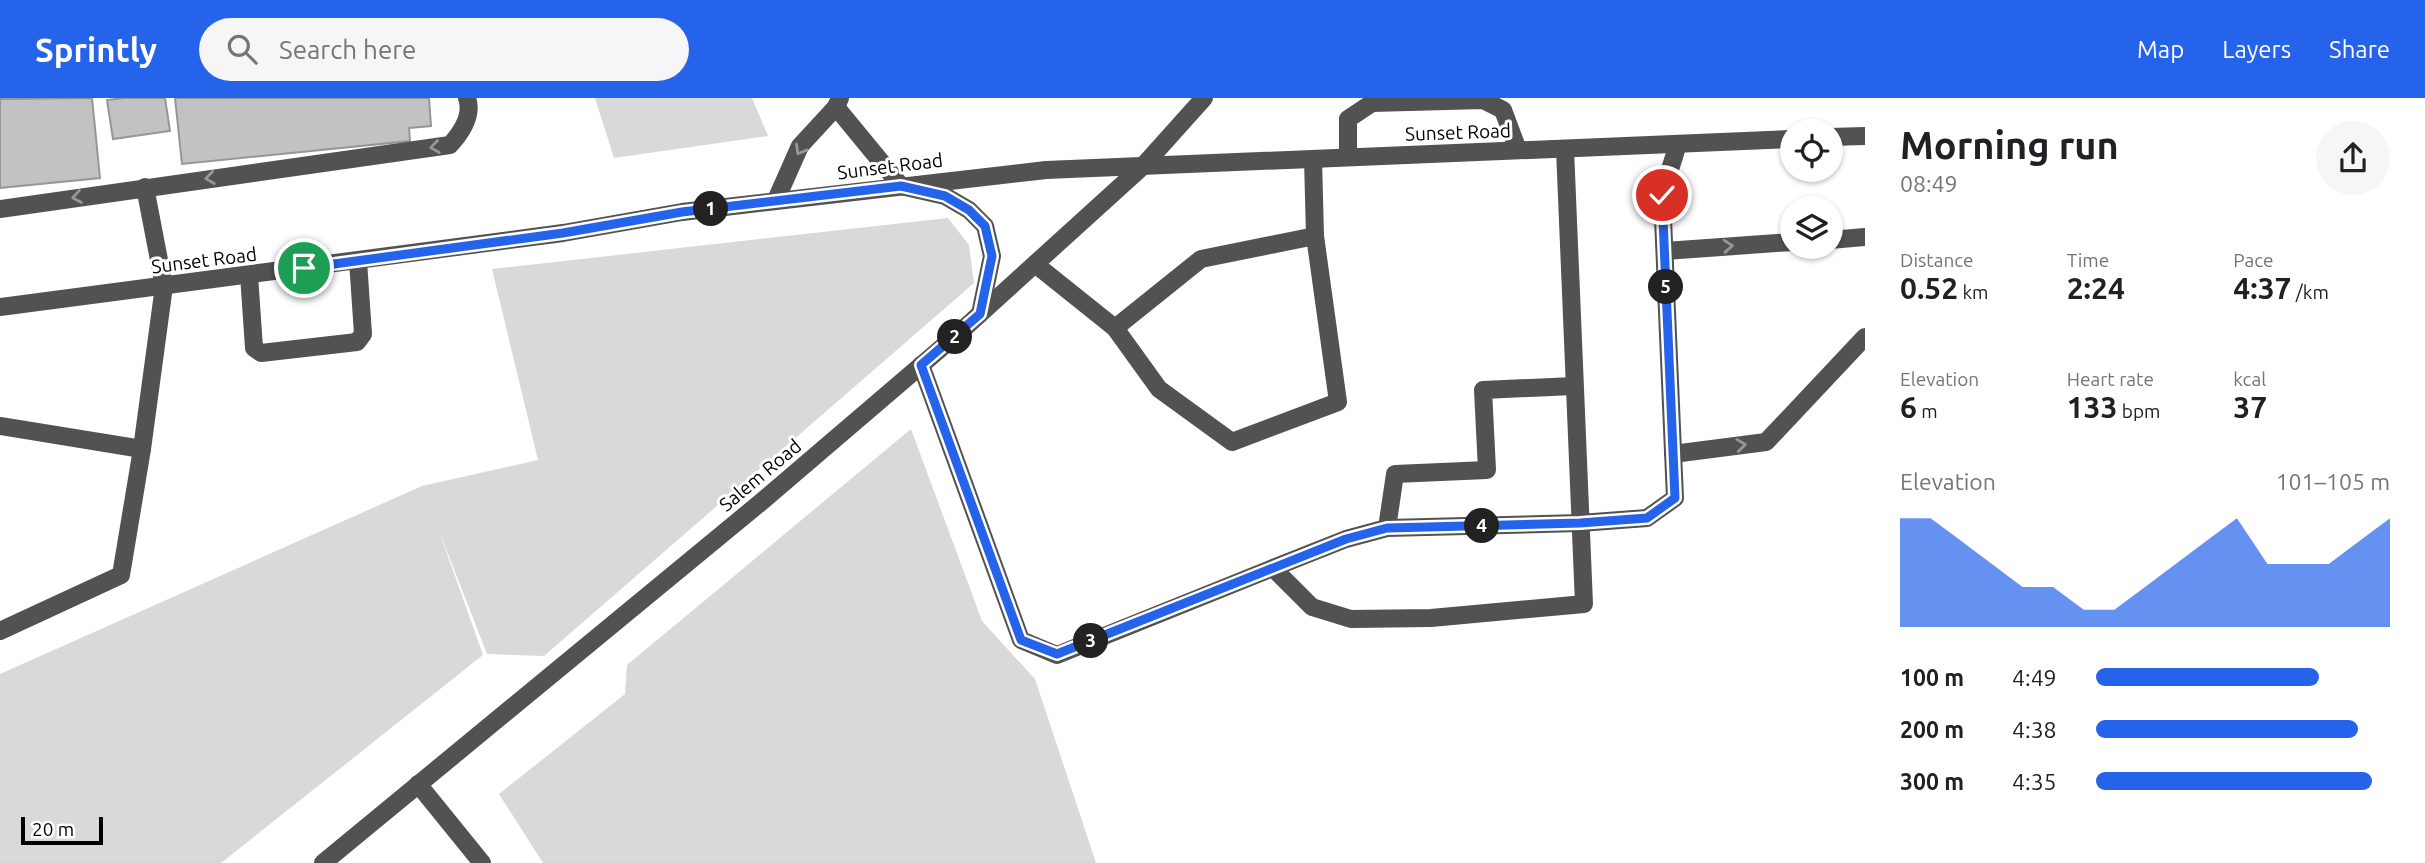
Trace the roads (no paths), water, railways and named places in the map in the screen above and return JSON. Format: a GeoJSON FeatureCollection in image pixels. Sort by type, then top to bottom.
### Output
{"type":"FeatureCollection","features":[{"type":"Feature","properties":{"kind":"street"},"geometry":{"type":"LineString","coordinates":[[0,209],[450,145],[462,131],[470,106],[467,98]]}},
{"type":"Feature","properties":{"kind":"street","name":"Salem Road"},"geometry":{"type":"LineString","coordinates":[[323,863],[760,503],[980,314],[1143,166],[1204,98]]}},
{"type":"Feature","properties":{"kind":"street"},"geometry":{"type":"LineString","coordinates":[[1348,157],[1348,119],[1370,101],[1483,100],[1503,110],[1518,150]]}},
{"type":"Feature","properties":{"kind":"street"},"geometry":{"type":"LineString","coordinates":[[776,201],[800,146],[838,103],[901,186],[945,196],[969,210],[985,226],[992,256],[980,314]]}},
{"type":"Feature","properties":{"kind":"street"},"geometry":{"type":"LineString","coordinates":[[1843,137],[1865,136]]}},
{"type":"Feature","properties":{"kind":"street","name":"Sunset Road"},"geometry":{"type":"LineString","coordinates":[[0,307],[563,233],[682,212],[1046,170],[1780,140]]}},
{"type":"Feature","properties":{"kind":"street"},"geometry":{"type":"LineString","coordinates":[[921,365],[1021,640],[1057,654],[1346,539],[1387,528],[1580,523],[1647,518],[1675,498],[1662,195],[1678,144]]}},
{"type":"Feature","properties":{"kind":"street"},"geometry":{"type":"LineString","coordinates":[[1273,568],[1312,607],[1351,619],[1431,618],[1584,604],[1565,149]]}},
{"type":"Feature","properties":{"kind":"street"},"geometry":{"type":"LineString","coordinates":[[1035,264],[1115,328],[1159,389],[1232,442],[1338,402],[1315,236],[1313,159]]}},
{"type":"Feature","properties":{"kind":"street"},"geometry":{"type":"LineString","coordinates":[[0,631],[121,575],[142,449],[164,286],[145,187]]}},
{"type":"Feature","properties":{"kind":"street"},"geometry":{"type":"LineString","coordinates":[[1115,328],[1201,259],[1315,236]]}},
{"type":"Feature","properties":{"kind":"street"},"geometry":{"type":"LineString","coordinates":[[1843,239],[1865,237]]}},
{"type":"Feature","properties":{"kind":"street"},"geometry":{"type":"LineString","coordinates":[[1665,251],[1780,243]]}},
{"type":"Feature","properties":{"kind":"street"},"geometry":{"type":"LineString","coordinates":[[249,275],[254,348],[261,353],[357,342],[363,334],[358,261]]}},
{"type":"Feature","properties":{"kind":"street"},"geometry":{"type":"LineString","coordinates":[[1673,454],[1766,442],[1865,337]]}},
{"type":"Feature","properties":{"kind":"street"},"geometry":{"type":"LineString","coordinates":[[1387,528],[1395,474],[1487,470],[1483,390],[1574,386]]}},
{"type":"Feature","properties":{"kind":"street"},"geometry":{"type":"LineString","coordinates":[[0,426],[142,449]]}},
{"type":"Feature","properties":{"kind":"street"},"geometry":{"type":"LineString","coordinates":[[418,784],[482,863]]}}]}
